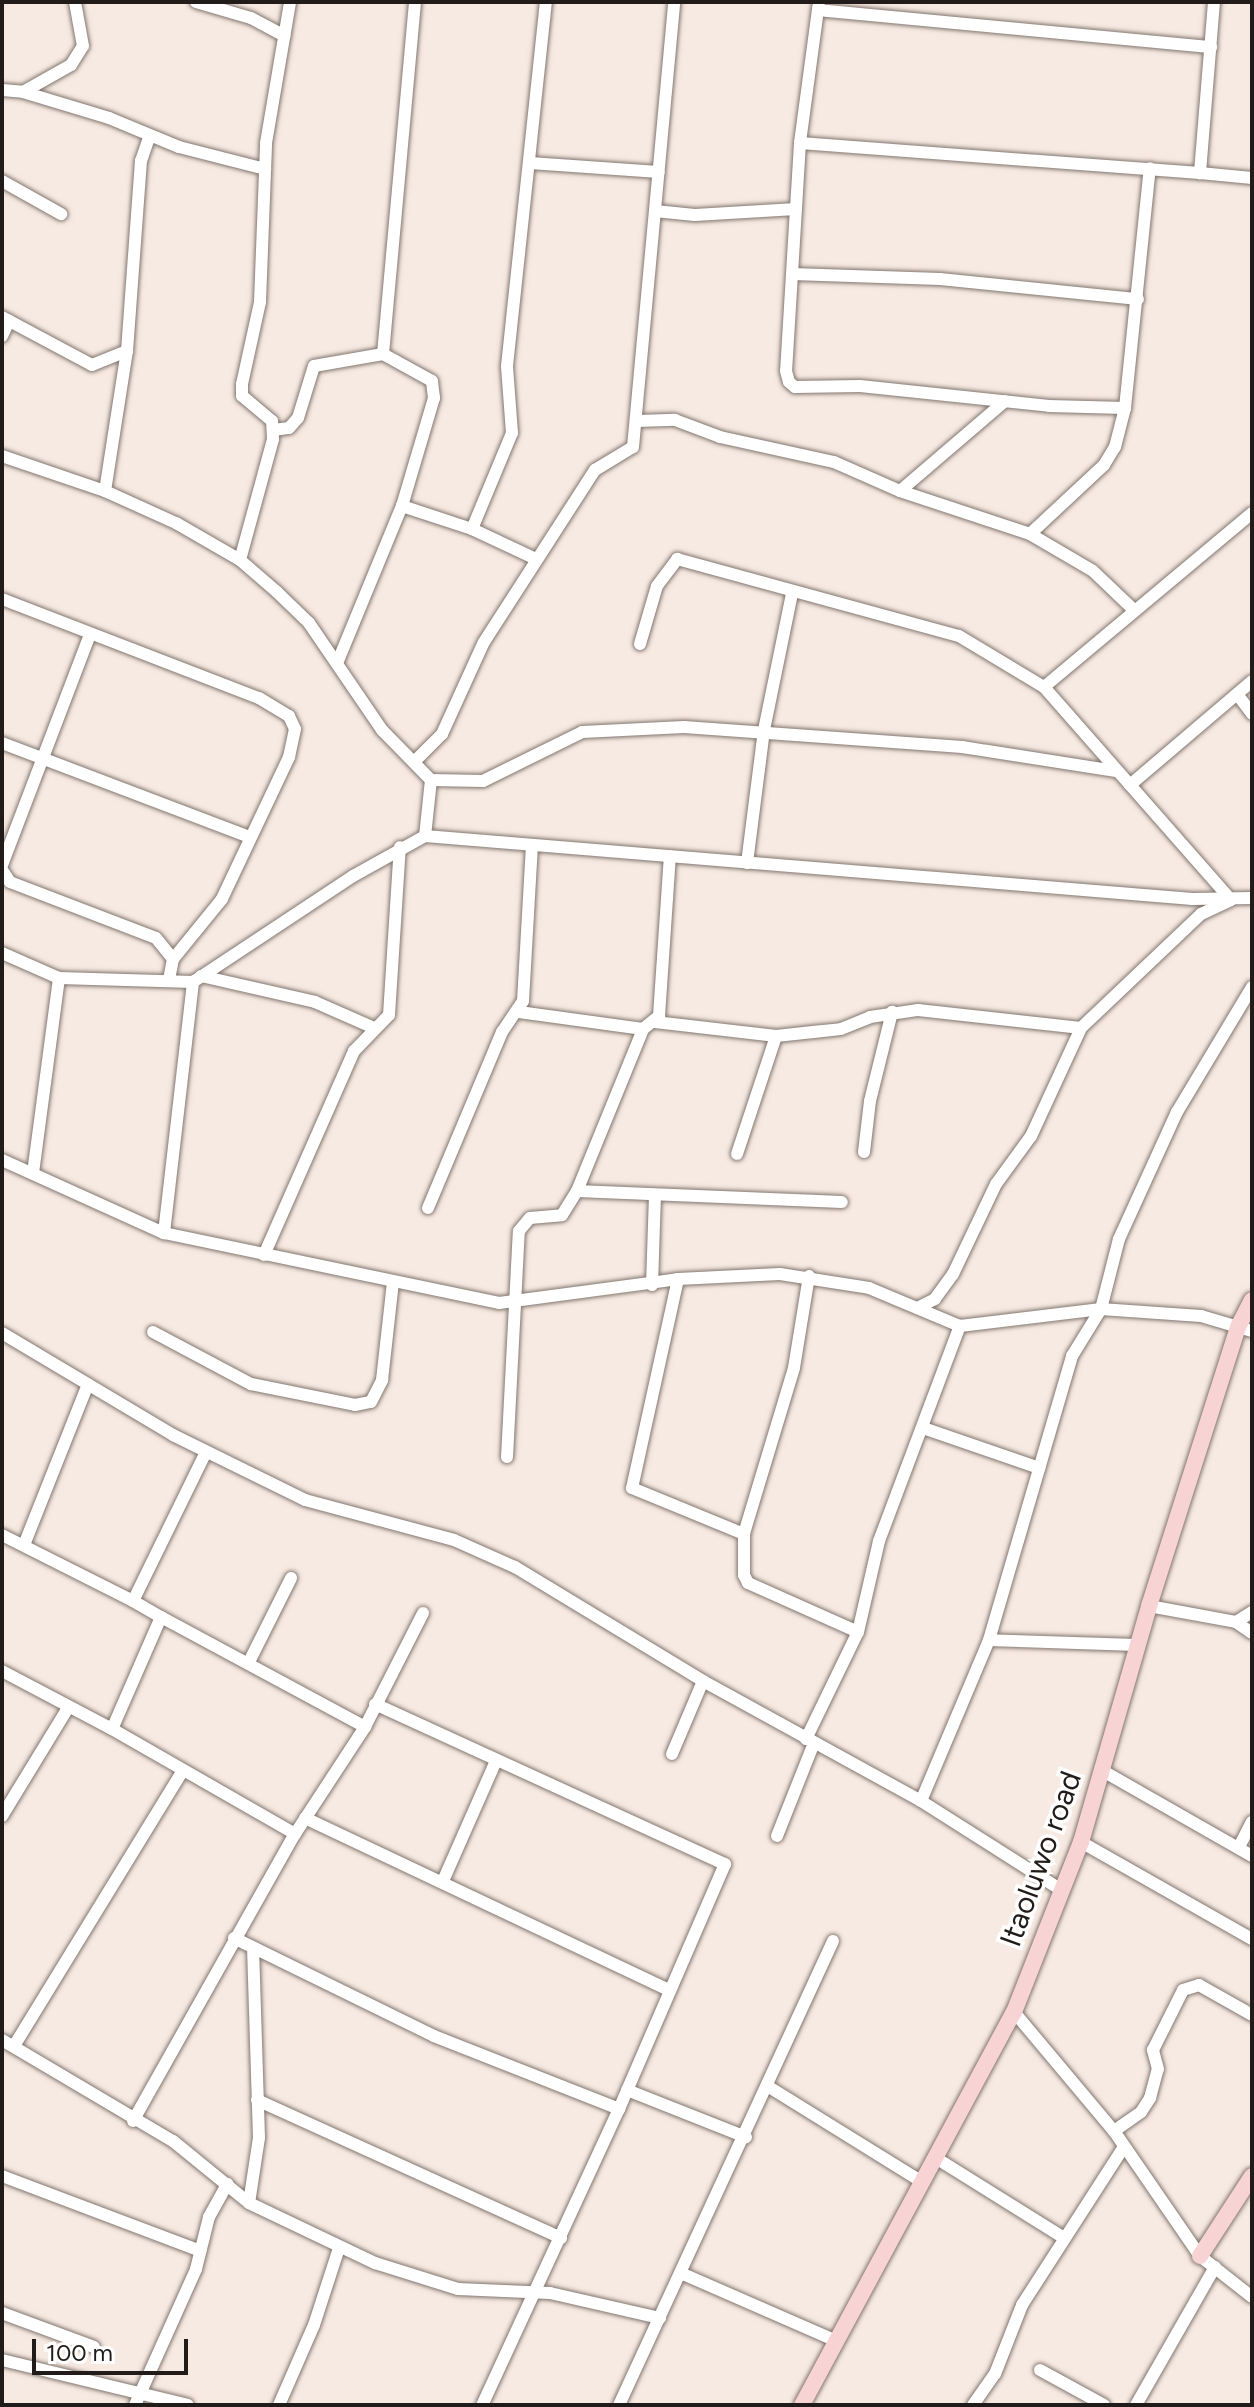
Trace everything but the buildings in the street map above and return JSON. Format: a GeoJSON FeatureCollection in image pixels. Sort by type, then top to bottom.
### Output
{"type":"FeatureCollection","features":[{"type":"Feature","properties":{"kind":"street"},"geometry":{"type":"LineString","coordinates":[[23,92],[71,65],[83,46],[75,2]]}},
{"type":"Feature","properties":{"kind":"street"},"geometry":{"type":"LineString","coordinates":[[196,2],[251,18],[285,36]]}},
{"type":"Feature","properties":{"kind":"street"},"geometry":{"type":"LineString","coordinates":[[240,560],[252,532],[274,430],[272,421],[242,396],[242,384],[260,302],[265,169],[290,2]]}},
{"type":"Feature","properties":{"kind":"street"},"geometry":{"type":"LineString","coordinates":[[383,354],[415,2]]}},
{"type":"Feature","properties":{"kind":"street"},"geometry":{"type":"LineString","coordinates":[[472,529],[512,433],[507,366],[546,2]]}},
{"type":"Feature","properties":{"kind":"street"},"geometry":{"type":"LineString","coordinates":[[415,761],[442,734],[484,642],[534,558],[552,541],[595,470],[633,447],[674,2]]}},
{"type":"Feature","properties":{"kind":"street"},"geometry":{"type":"LineString","coordinates":[[1200,173],[1214,2]]}},
{"type":"Feature","properties":{"kind":"street"},"geometry":{"type":"LineString","coordinates":[[1125,408],[1005,401],[860,386],[795,387],[786,371],[800,143],[819,6],[1211,47]]}},
{"type":"Feature","properties":{"kind":"street"},"geometry":{"type":"LineString","coordinates":[[2,90],[23,92],[109,118],[149,138],[265,169]]}},
{"type":"Feature","properties":{"kind":"street"},"geometry":{"type":"LineString","coordinates":[[105,491],[127,351],[141,161],[149,138]]}},
{"type":"Feature","properties":{"kind":"street"},"geometry":{"type":"LineString","coordinates":[[800,143],[1252,178]]}},
{"type":"Feature","properties":{"kind":"street"},"geometry":{"type":"LineString","coordinates":[[530,163],[659,172]]}},
{"type":"Feature","properties":{"kind":"street"},"geometry":{"type":"LineString","coordinates":[[1030,534],[1104,465],[1115,447],[1125,408],[1150,168]]}},
{"type":"Feature","properties":{"kind":"street"},"geometry":{"type":"LineString","coordinates":[[2,181],[61,214]]}},
{"type":"Feature","properties":{"kind":"street"},"geometry":{"type":"LineString","coordinates":[[655,211],[695,215],[796,209]]}},
{"type":"Feature","properties":{"kind":"street"},"geometry":{"type":"LineString","coordinates":[[792,274],[940,279],[1138,299]]}},
{"type":"Feature","properties":{"kind":"street"},"geometry":{"type":"LineString","coordinates":[[2,336],[6,319],[92,365],[127,351]]}},
{"type":"Feature","properties":{"kind":"street"},"geometry":{"type":"LineString","coordinates":[[274,430],[289,428],[298,418],[314,366],[383,354],[432,381],[434,398],[402,506],[338,661]]}},
{"type":"Feature","properties":{"kind":"street"},"geometry":{"type":"LineString","coordinates":[[900,491],[1005,401]]}},
{"type":"Feature","properties":{"kind":"street"},"geometry":{"type":"LineString","coordinates":[[637,421],[675,420],[720,437],[834,462],[900,491],[1030,534],[1093,571],[1134,610]]}},
{"type":"Feature","properties":{"kind":"street"},"geometry":{"type":"LineString","coordinates":[[2,456],[105,491],[240,560],[309,623],[338,661],[382,730],[431,780],[425,836]]}},
{"type":"Feature","properties":{"kind":"street"},"geometry":{"type":"LineString","coordinates":[[402,506],[472,529],[534,558]]}},
{"type":"Feature","properties":{"kind":"street"},"geometry":{"type":"LineString","coordinates":[[1044,687],[1252,513]]}},
{"type":"Feature","properties":{"kind":"street"},"geometry":{"type":"LineString","coordinates":[[640,644],[657,586],[677,559],[792,594],[959,636],[1044,687],[1231,900]]}},
{"type":"Feature","properties":{"kind":"street"},"geometry":{"type":"LineString","coordinates":[[747,863],[764,730],[792,594]]}},
{"type":"Feature","properties":{"kind":"street"},"geometry":{"type":"LineString","coordinates":[[2,599],[259,698],[289,716],[294,743],[222,899],[173,959],[169,980]]}},
{"type":"Feature","properties":{"kind":"street"},"geometry":{"type":"LineString","coordinates":[[90,635],[46,759],[2,868],[10,882],[156,938],[173,959]]}},
{"type":"Feature","properties":{"kind":"street"},"geometry":{"type":"LineString","coordinates":[[1130,785],[1252,681]]}},
{"type":"Feature","properties":{"kind":"street"},"geometry":{"type":"LineString","coordinates":[[1237,694],[1252,714]]}},
{"type":"Feature","properties":{"kind":"street"},"geometry":{"type":"LineString","coordinates":[[431,780],[483,781],[582,732],[764,730],[962,747],[1116,771]]}},
{"type":"Feature","properties":{"kind":"street"},"geometry":{"type":"LineString","coordinates":[[2,743],[249,837]]}},
{"type":"Feature","properties":{"kind":"street"},"geometry":{"type":"LineString","coordinates":[[164,1233],[197,979],[400,847],[425,836],[1231,900],[1252,898]]}},
{"type":"Feature","properties":{"kind":"street"},"geometry":{"type":"LineString","coordinates":[[428,1208],[502,1032],[519,1012],[532,845]]}},
{"type":"Feature","properties":{"kind":"street"},"geometry":{"type":"LineString","coordinates":[[264,1255],[325,1108],[354,1051],[389,1015],[393,1004],[400,847]]}},
{"type":"Feature","properties":{"kind":"street"},"geometry":{"type":"LineString","coordinates":[[507,1457],[521,1225],[530,1218],[562,1215],[577,1191],[643,1029],[655,1022],[661,1009],[670,856]]}},
{"type":"Feature","properties":{"kind":"street"},"geometry":{"type":"LineString","coordinates":[[917,1308],[935,1299],[953,1274],[996,1184],[1031,1136],[1081,1028],[1201,914],[1231,900]]}},
{"type":"Feature","properties":{"kind":"street"},"geometry":{"type":"LineString","coordinates":[[5,959],[59,978],[197,979],[315,1002],[374,1028]]}},
{"type":"Feature","properties":{"kind":"street"},"geometry":{"type":"LineString","coordinates":[[33,1173],[59,978]]}},
{"type":"Feature","properties":{"kind":"street"},"geometry":{"type":"LineString","coordinates":[[921,1801],[989,1640],[1072,1356],[1101,1309],[1119,1239],[1177,1112],[1246,1010],[1252,987]]}},
{"type":"Feature","properties":{"kind":"street"},"geometry":{"type":"LineString","coordinates":[[655,1022],[776,1036],[841,1029],[892,1012],[918,1010],[1081,1028]]}},
{"type":"Feature","properties":{"kind":"street"},"geometry":{"type":"LineString","coordinates":[[519,1012],[643,1029]]}},
{"type":"Feature","properties":{"kind":"street"},"geometry":{"type":"LineString","coordinates":[[864,1152],[870,1101],[892,1012]]}},
{"type":"Feature","properties":{"kind":"street"},"geometry":{"type":"LineString","coordinates":[[737,1154],[776,1036]]}},
{"type":"Feature","properties":{"kind":"street"},"geometry":{"type":"LineString","coordinates":[[2,1160],[164,1233],[393,1282],[515,1304],[678,1279],[809,1276],[869,1288],[960,1326],[1101,1309],[1201,1316],[1245,1329]]}},
{"type":"Feature","properties":{"kind":"street"},"geometry":{"type":"LineString","coordinates":[[577,1191],[842,1202]]}},
{"type":"Feature","properties":{"kind":"street"},"geometry":{"type":"LineString","coordinates":[[652,1285],[655,1195]]}},
{"type":"Feature","properties":{"kind":"street"},"geometry":{"type":"LineString","coordinates":[[809,1276],[794,1368],[744,1534],[748,1583],[858,1632]]}},
{"type":"Feature","properties":{"kind":"street"},"geometry":{"type":"LineString","coordinates":[[678,1279],[632,1488],[744,1534]]}},
{"type":"Feature","properties":{"kind":"street"},"geometry":{"type":"LineString","coordinates":[[153,1332],[251,1384],[355,1405],[371,1402],[382,1380],[393,1282]]}},
{"type":"Feature","properties":{"kind":"street","name":"Itaoluwo road"},"geometry":{"type":"LineString","coordinates":[[802,2405],[834,2340],[1014,2012],[1081,1842],[1136,1645],[1245,1329],[1252,1300]]}},
{"type":"Feature","properties":{"kind":"street"},"geometry":{"type":"LineString","coordinates":[[777,1836],[810,1741],[858,1632],[879,1541],[960,1326]]}},
{"type":"Feature","properties":{"kind":"street"},"geometry":{"type":"LineString","coordinates":[[2,1333],[206,1452],[305,1500],[454,1540],[515,1567],[703,1681],[921,1801],[1061,1890]]}},
{"type":"Feature","properties":{"kind":"street"},"geometry":{"type":"LineString","coordinates":[[24,1545],[88,1384]]}},
{"type":"Feature","properties":{"kind":"street"},"geometry":{"type":"LineString","coordinates":[[923,1428],[1039,1468]]}},
{"type":"Feature","properties":{"kind":"street"},"geometry":{"type":"LineString","coordinates":[[133,1601],[206,1452]]}},
{"type":"Feature","properties":{"kind":"street"},"geometry":{"type":"LineString","coordinates":[[2,1535],[249,1662],[365,1727]]}},
{"type":"Feature","properties":{"kind":"street"},"geometry":{"type":"LineString","coordinates":[[249,1662],[291,1578]]}},
{"type":"Feature","properties":{"kind":"street"},"geometry":{"type":"LineString","coordinates":[[1149,1606],[1236,1622],[1252,1633]]}},
{"type":"Feature","properties":{"kind":"street"},"geometry":{"type":"LineString","coordinates":[[1236,1622],[1252,1612]]}},
{"type":"Feature","properties":{"kind":"street"},"geometry":{"type":"LineString","coordinates":[[133,2121],[295,1834],[365,1727],[423,1613]]}},
{"type":"Feature","properties":{"kind":"street"},"geometry":{"type":"LineString","coordinates":[[112,1729],[161,1617]]}},
{"type":"Feature","properties":{"kind":"street"},"geometry":{"type":"LineString","coordinates":[[989,1640],[1136,1645]]}},
{"type":"Feature","properties":{"kind":"street"},"geometry":{"type":"LineString","coordinates":[[2,1671],[112,1729],[182,1772],[295,1834]]}},
{"type":"Feature","properties":{"kind":"street"},"geometry":{"type":"LineString","coordinates":[[672,1754],[703,1681]]}},
{"type":"Feature","properties":{"kind":"street"},"geometry":{"type":"LineString","coordinates":[[375,1704],[495,1763],[725,1864],[619,2109],[482,2405]]}},
{"type":"Feature","properties":{"kind":"street"},"geometry":{"type":"LineString","coordinates":[[2,1816],[68,1708]]}},
{"type":"Feature","properties":{"kind":"street"},"geometry":{"type":"LineString","coordinates":[[443,1881],[495,1763]]}},
{"type":"Feature","properties":{"kind":"street"},"geometry":{"type":"LineString","coordinates":[[1103,1771],[1252,1856]]}},
{"type":"Feature","properties":{"kind":"street"},"geometry":{"type":"LineString","coordinates":[[182,1772],[8,2043],[133,2121],[173,2141],[249,2203],[339,2248],[458,2289],[536,2293],[660,2318]]}},
{"type":"Feature","properties":{"kind":"street"},"geometry":{"type":"LineString","coordinates":[[305,1818],[669,1990]]}},
{"type":"Feature","properties":{"kind":"street"},"geometry":{"type":"LineString","coordinates":[[1239,1847],[1252,1822]]}},
{"type":"Feature","properties":{"kind":"street"},"geometry":{"type":"LineString","coordinates":[[1081,1842],[1252,1939]]}},
{"type":"Feature","properties":{"kind":"street"},"geometry":{"type":"LineString","coordinates":[[234,1938],[253,1951],[434,2036],[619,2109]]}},
{"type":"Feature","properties":{"kind":"street"},"geometry":{"type":"LineString","coordinates":[[619,2405],[683,2274],[833,1941]]}},
{"type":"Feature","properties":{"kind":"street"},"geometry":{"type":"LineString","coordinates":[[249,2203],[259,2138],[253,1951]]}},
{"type":"Feature","properties":{"kind":"street"},"geometry":{"type":"LineString","coordinates":[[1114,2131],[1141,2112],[1150,2098],[1158,2069],[1153,2050],[1183,1990],[1199,1985],[1252,2015]]}},
{"type":"Feature","properties":{"kind":"street"},"geometry":{"type":"LineString","coordinates":[[1014,2012],[1114,2131],[1200,2256],[1252,2297]]}},
{"type":"Feature","properties":{"kind":"street"},"geometry":{"type":"LineString","coordinates":[[769,2087],[922,2182]]}},
{"type":"Feature","properties":{"kind":"street"},"geometry":{"type":"LineString","coordinates":[[627,2090],[746,2137]]}},
{"type":"Feature","properties":{"kind":"street"},"geometry":{"type":"LineString","coordinates":[[257,2100],[561,2238]]}},
{"type":"Feature","properties":{"kind":"street"},"geometry":{"type":"LineString","coordinates":[[973,2405],[995,2374],[1022,2305],[1123,2148]]}},
{"type":"Feature","properties":{"kind":"street"},"geometry":{"type":"LineString","coordinates":[[936,2158],[1064,2238]]}},
{"type":"Feature","properties":{"kind":"street"},"geometry":{"type":"LineString","coordinates":[[2,2176],[200,2251]]}},
{"type":"Feature","properties":{"kind":"street"},"geometry":{"type":"LineString","coordinates":[[1200,2256],[1252,2176]]}},
{"type":"Feature","properties":{"kind":"street"},"geometry":{"type":"LineString","coordinates":[[137,2399],[200,2251],[209,2217],[227,2184]]}},
{"type":"Feature","properties":{"kind":"street"},"geometry":{"type":"LineString","coordinates":[[279,2405],[314,2325],[339,2248]]}},
{"type":"Feature","properties":{"kind":"street"},"geometry":{"type":"LineString","coordinates":[[1139,2404],[1215,2267]]}},
{"type":"Feature","properties":{"kind":"street"},"geometry":{"type":"LineString","coordinates":[[683,2274],[834,2340]]}},
{"type":"Feature","properties":{"kind":"street"},"geometry":{"type":"LineString","coordinates":[[2,2313],[94,2347]]}},
{"type":"Feature","properties":{"kind":"street"},"geometry":{"type":"LineString","coordinates":[[2,2360],[137,2399],[188,2405]]}},
{"type":"Feature","properties":{"kind":"street"},"geometry":{"type":"LineString","coordinates":[[1040,2370],[1104,2405]]}}]}
